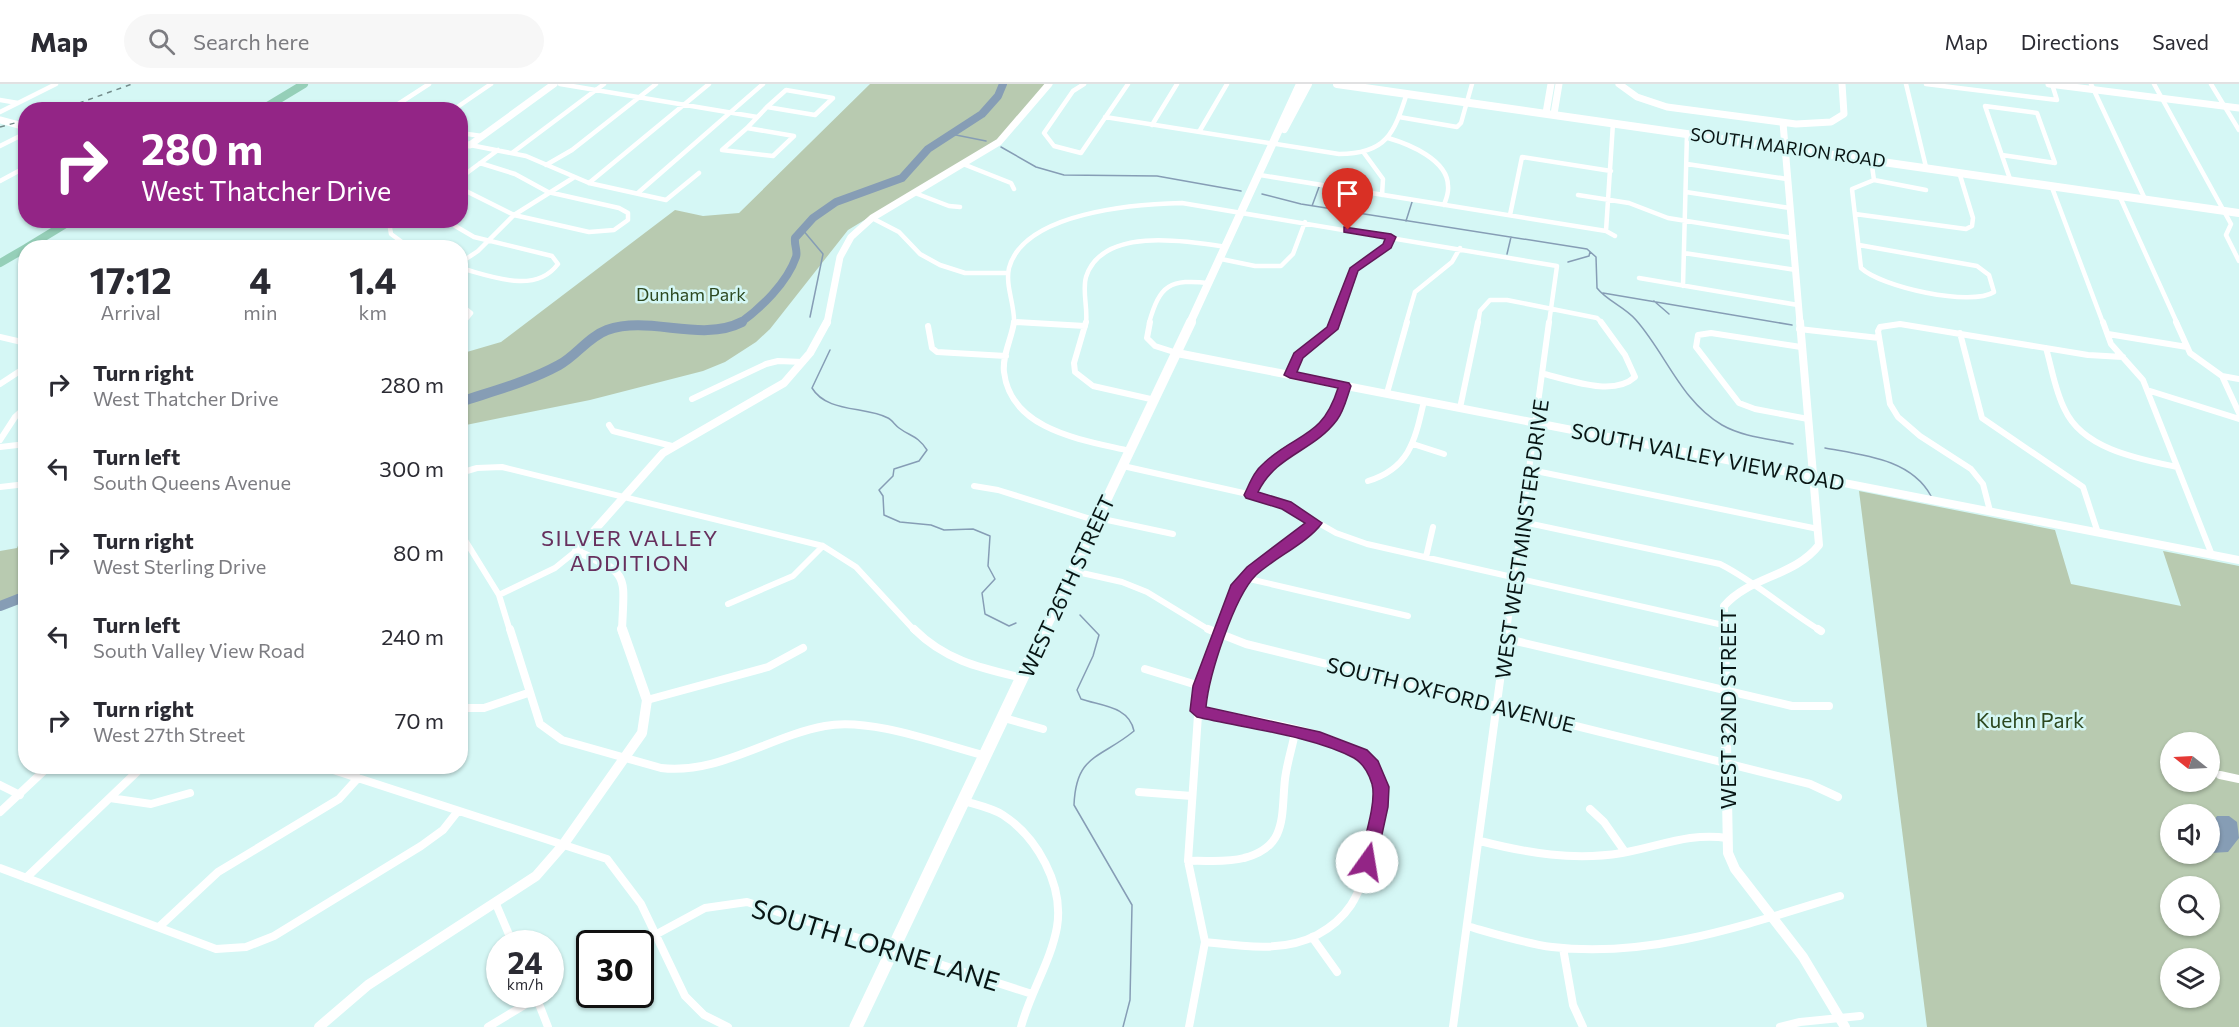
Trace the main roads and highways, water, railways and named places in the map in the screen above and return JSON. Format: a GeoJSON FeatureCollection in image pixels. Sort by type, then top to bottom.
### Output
{"type":"FeatureCollection","features":[{"type":"Feature","properties":{"kind":"main road"},"geometry":{"type":"LineString","coordinates":[[274,102],[304,84]]}},
{"type":"Feature","properties":{"kind":"main road","name":"WEST 26TH STREET"},"geometry":{"type":"LineString","coordinates":[[1275,144],[1300,84]]}},
{"type":"Feature","properties":{"kind":"main road","name":"WEST 26TH STREET"},"geometry":{"type":"LineString","coordinates":[[856,1027],[1260,175],[1308,84]]}},
{"type":"Feature","properties":{"kind":"main road","name":"SOUTH MARION ROAD"},"geometry":{"type":"LineString","coordinates":[[1337,84],[2239,213]]}},
{"type":"Feature","properties":{"kind":"main road"},"geometry":{"type":"LineString","coordinates":[[39,240],[59,228]]}},
{"type":"Feature","properties":{"kind":"main road"},"geometry":{"type":"LineString","coordinates":[[0,263],[18,253]]}},
{"type":"Feature","properties":{"kind":"water"},"geometry":{"type":"Polygon","coordinates":[[[2220,816],[2229,816],[2237,822],[2239,838],[2228,852],[2220,852],[2220,816]]]}},
{"type":"Feature","properties":{"kind":"waterway"},"geometry":{"type":"LineString","coordinates":[[741,323],[765,302],[780,285],[796,257],[795,238],[813,218],[836,202],[902,178],[928,149],[982,114],[998,96],[1003,84]]}},
{"type":"Feature","properties":{"kind":"waterway"},"geometry":{"type":"LineString","coordinates":[[951,134],[986,141]]}},
{"type":"Feature","properties":{"kind":"waterway"},"geometry":{"type":"LineString","coordinates":[[1001,147],[1036,167],[1064,175],[1157,176],[1241,191]]}},
{"type":"Feature","properties":{"kind":"waterway"},"geometry":{"type":"LineString","coordinates":[[1312,206],[1319,187]]}},
{"type":"Feature","properties":{"kind":"waterway"},"geometry":{"type":"LineString","coordinates":[[1262,194],[1312,206]]}},
{"type":"Feature","properties":{"kind":"waterway"},"geometry":{"type":"LineString","coordinates":[[1406,221],[1412,202]]}},
{"type":"Feature","properties":{"kind":"waterway"},"geometry":{"type":"LineString","coordinates":[[1312,206],[1406,221]]}},
{"type":"Feature","properties":{"kind":"waterway"},"geometry":{"type":"LineString","coordinates":[[1406,221],[1511,237]]}},
{"type":"Feature","properties":{"kind":"waterway"},"geometry":{"type":"LineString","coordinates":[[802,229],[823,254],[810,317]]}},
{"type":"Feature","properties":{"kind":"waterway"},"geometry":{"type":"LineString","coordinates":[[1507,254],[1511,237]]}},
{"type":"Feature","properties":{"kind":"waterway"},"geometry":{"type":"LineString","coordinates":[[1511,237],[1587,249],[1596,257],[1597,288],[1636,320],[1695,403],[1722,425],[1757,437],[1793,444]]}},
{"type":"Feature","properties":{"kind":"waterway"},"geometry":{"type":"LineString","coordinates":[[1568,262],[1589,256],[1590,252]]}},
{"type":"Feature","properties":{"kind":"waterway"},"geometry":{"type":"LineString","coordinates":[[1603,293],[1655,302]]}},
{"type":"Feature","properties":{"kind":"waterway"},"geometry":{"type":"LineString","coordinates":[[1655,302],[1792,325]]}},
{"type":"Feature","properties":{"kind":"waterway"},"geometry":{"type":"LineString","coordinates":[[1655,302],[1669,314]]}},
{"type":"Feature","properties":{"kind":"waterway"},"geometry":{"type":"LineString","coordinates":[[468,399],[547,371],[565,361],[594,337],[607,330],[640,325],[710,330],[726,328],[741,323]]}},
{"type":"Feature","properties":{"kind":"waterway"},"geometry":{"type":"LineString","coordinates":[[830,350],[812,388],[819,396],[827,402],[888,418],[917,439],[927,450],[919,461],[894,469],[893,476],[879,490],[883,496],[884,515],[900,522],[931,525],[944,530],[973,529],[990,536],[988,566],[995,579],[982,593],[985,614],[1009,626],[1016,623]]}},
{"type":"Feature","properties":{"kind":"waterway"},"geometry":{"type":"LineString","coordinates":[[1825,448],[1870,457],[1899,466],[1922,484],[1931,496]]}},
{"type":"Feature","properties":{"kind":"waterway"},"geometry":{"type":"LineString","coordinates":[[0,606],[18,599]]}},
{"type":"Feature","properties":{"kind":"waterway"},"geometry":{"type":"LineString","coordinates":[[1080,615],[1099,635],[1093,656],[1077,690],[1081,699],[1120,712],[1126,716],[1134,731],[1092,759],[1085,767],[1079,776],[1074,805],[1132,905],[1130,1000],[1123,1027]]}},
{"type":"Feature","properties":{"kind":"railway"},"geometry":{"type":"LineString","coordinates":[[82,102],[132,84]]}},
{"type":"Feature","properties":{"kind":"railway"},"geometry":{"type":"LineString","coordinates":[[0,127],[18,122]]}},
{"type":"Feature","properties":{"kind":"district","name":"SILVER VALLEY ADDITION"},"geometry":{"type":"Point","coordinates":[630,550]}},
{"type":"Feature","properties":{"kind":"park label","name":"Dunham Park"},"geometry":{"type":"Point","coordinates":[691,294]}},
{"type":"Feature","properties":{"kind":"park label","name":"Kuehn Park"},"geometry":{"type":"Point","coordinates":[2030,719]}}]}
